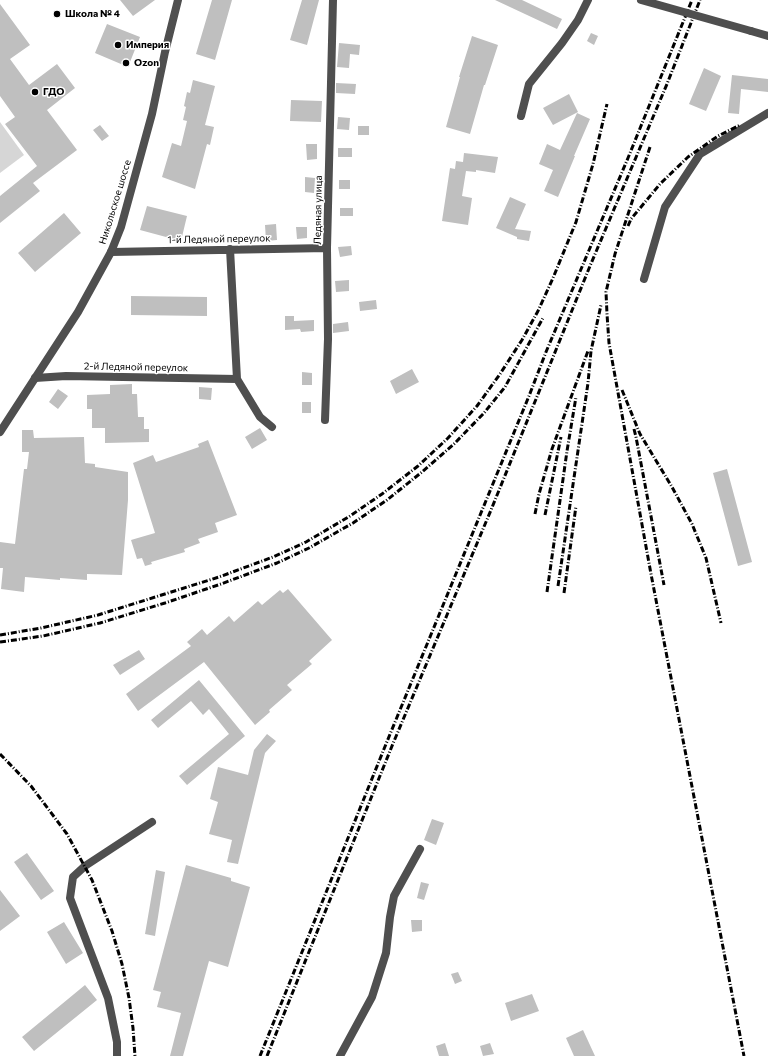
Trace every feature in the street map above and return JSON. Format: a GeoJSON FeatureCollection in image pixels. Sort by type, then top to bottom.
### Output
{"type":"FeatureCollection","features":[{"type":"Feature","properties":{"kind":"street","name":"Никольское шоссе"},"geometry":{"type":"LineString","coordinates":[[0,432],[78,312],[111,252],[120,226],[152,114],[178,0]]}},
{"type":"Feature","properties":{"kind":"street","name":"Ледяная улица"},"geometry":{"type":"LineString","coordinates":[[325,420],[328,339],[327,248],[333,0]]}},
{"type":"Feature","properties":{"kind":"street"},"geometry":{"type":"LineString","coordinates":[[522,116],[529,84],[562,43],[578,20],[588,0]]}},
{"type":"Feature","properties":{"kind":"street"},"geometry":{"type":"LineString","coordinates":[[641,0],[768,36]]}},
{"type":"Feature","properties":{"kind":"street"},"geometry":{"type":"LineString","coordinates":[[644,279],[665,207],[700,154],[768,113]]}},
{"type":"Feature","properties":{"kind":"street","name":"1-й Ледяной переулок"},"geometry":{"type":"LineString","coordinates":[[111,252],[327,248]]}},
{"type":"Feature","properties":{"kind":"street"},"geometry":{"type":"LineString","coordinates":[[230,249],[237,379],[260,417],[272,428]]}},
{"type":"Feature","properties":{"kind":"street","name":"2-й Ледяной переулок"},"geometry":{"type":"LineString","coordinates":[[35,378],[66,376],[237,379]]}},
{"type":"Feature","properties":{"kind":"street"},"geometry":{"type":"LineString","coordinates":[[117,1056],[108,998],[70,898],[73,878],[85,866],[152,822]]}},
{"type":"Feature","properties":{"kind":"street"},"geometry":{"type":"LineString","coordinates":[[340,1056],[372,997],[386,953],[394,896],[420,849]]}},
{"type":"Feature","properties":{"kind":"shaded area"},"geometry":{"type":"Polygon","coordinates":[[[0,122],[24,155],[0,173],[0,122]]]}},
{"type":"Feature","properties":{"kind":"building"},"geometry":{"type":"Polygon","coordinates":[[[120,0],[155,0],[133,16],[120,0]]]}},
{"type":"Feature","properties":{"kind":"building"},"geometry":{"type":"Polygon","coordinates":[[[212,0],[232,0],[215,60],[196,54],[212,0]]]}},
{"type":"Feature","properties":{"kind":"building"},"geometry":{"type":"Polygon","coordinates":[[[302,0],[319,0],[307,45],[290,40],[302,0]]]}},
{"type":"Feature","properties":{"kind":"building"},"geometry":{"type":"Polygon","coordinates":[[[495,0],[522,0],[562,19],[557,29],[495,0]]]}},
{"type":"Feature","properties":{"kind":"building","name":"ГДО"},"geometry":{"type":"Polygon","coordinates":[[[0,4],[30,45],[10,59],[29,85],[57,64],[75,88],[47,110],[77,150],[33,183],[40,191],[0,223],[0,196],[37,166],[5,124],[15,117],[0,96],[0,4]]]}},
{"type":"Feature","properties":{"kind":"building","name":"Империя"},"geometry":{"type":"Polygon","coordinates":[[[107,24],[140,37],[128,67],[95,53],[107,24]]]}},
{"type":"Feature","properties":{"kind":"building"},"geometry":{"type":"Polygon","coordinates":[[[591,33],[598,36],[594,45],[587,41],[591,33]]]}},
{"type":"Feature","properties":{"kind":"building"},"geometry":{"type":"Polygon","coordinates":[[[472,36],[498,45],[484,85],[470,134],[446,127],[459,77],[472,36]]]}},
{"type":"Feature","properties":{"kind":"building"},"geometry":{"type":"Polygon","coordinates":[[[339,43],[360,45],[359,55],[350,54],[349,68],[337,67],[339,43]]]}},
{"type":"Feature","properties":{"kind":"building"},"geometry":{"type":"Polygon","coordinates":[[[704,68],[721,76],[706,111],[689,104],[704,68]]]}},
{"type":"Feature","properties":{"kind":"building"},"geometry":{"type":"Polygon","coordinates":[[[732,75],[768,79],[768,92],[741,89],[739,114],[728,113],[732,75]]]}},
{"type":"Feature","properties":{"kind":"building"},"geometry":{"type":"Polygon","coordinates":[[[193,80],[215,86],[205,125],[214,127],[210,145],[207,144],[195,189],[162,177],[172,143],[181,146],[187,121],[183,120],[186,107],[184,106],[187,92],[190,93],[193,80]]]}},
{"type":"Feature","properties":{"kind":"building"},"geometry":{"type":"Polygon","coordinates":[[[336,83],[356,84],[355,94],[336,93],[336,83]]]}},
{"type":"Feature","properties":{"kind":"building"},"geometry":{"type":"Polygon","coordinates":[[[569,94],[578,112],[553,125],[543,108],[569,94]]]}},
{"type":"Feature","properties":{"kind":"building"},"geometry":{"type":"Polygon","coordinates":[[[291,100],[322,101],[321,122],[290,121],[291,100]]]}},
{"type":"Feature","properties":{"kind":"building"},"geometry":{"type":"Polygon","coordinates":[[[577,113],[590,119],[558,197],[544,191],[553,170],[539,164],[547,144],[560,150],[577,113]]]}},
{"type":"Feature","properties":{"kind":"building"},"geometry":{"type":"Polygon","coordinates":[[[338,117],[350,118],[349,130],[337,129],[338,117]]]}},
{"type":"Feature","properties":{"kind":"building"},"geometry":{"type":"Polygon","coordinates":[[[100,125],[109,136],[102,141],[93,130],[100,125]]]}},
{"type":"Feature","properties":{"kind":"building"},"geometry":{"type":"Polygon","coordinates":[[[358,126],[369,126],[369,135],[358,135],[358,126]]]}},
{"type":"Feature","properties":{"kind":"building"},"geometry":{"type":"Polygon","coordinates":[[[306,144],[317,144],[317,159],[307,160],[306,144]]]}},
{"type":"Feature","properties":{"kind":"building"},"geometry":{"type":"Polygon","coordinates":[[[338,148],[352,148],[352,157],[338,157],[338,148]]]}},
{"type":"Feature","properties":{"kind":"building"},"geometry":{"type":"Polygon","coordinates":[[[464,153],[498,157],[495,173],[476,170],[476,172],[466,171],[462,196],[472,198],[468,225],[442,221],[450,168],[455,169],[456,161],[463,162],[464,153]]]}},
{"type":"Feature","properties":{"kind":"building"},"geometry":{"type":"Polygon","coordinates":[[[305,177],[315,178],[314,193],[305,192],[305,177]]]}},
{"type":"Feature","properties":{"kind":"building"},"geometry":{"type":"Polygon","coordinates":[[[339,180],[350,180],[350,189],[339,189],[339,180]]]}},
{"type":"Feature","properties":{"kind":"building"},"geometry":{"type":"Polygon","coordinates":[[[510,197],[526,204],[515,229],[531,231],[529,241],[517,239],[517,237],[496,228],[510,197]]]}},
{"type":"Feature","properties":{"kind":"building"},"geometry":{"type":"Polygon","coordinates":[[[147,206],[187,216],[181,241],[140,230],[147,206]]]}},
{"type":"Feature","properties":{"kind":"building"},"geometry":{"type":"Polygon","coordinates":[[[340,208],[353,208],[353,216],[340,216],[340,208]]]}},
{"type":"Feature","properties":{"kind":"building"},"geometry":{"type":"Polygon","coordinates":[[[64,213],[81,233],[35,272],[18,253],[64,213]]]}},
{"type":"Feature","properties":{"kind":"building"},"geometry":{"type":"Polygon","coordinates":[[[276,224],[277,240],[266,241],[265,225],[276,224]]]}},
{"type":"Feature","properties":{"kind":"building"},"geometry":{"type":"Polygon","coordinates":[[[296,227],[307,227],[307,238],[297,239],[296,227]]]}},
{"type":"Feature","properties":{"kind":"building"},"geometry":{"type":"Polygon","coordinates":[[[351,246],[352,255],[340,257],[338,247],[351,246]]]}},
{"type":"Feature","properties":{"kind":"building"},"geometry":{"type":"Polygon","coordinates":[[[349,280],[349,291],[336,292],[335,281],[349,280]]]}},
{"type":"Feature","properties":{"kind":"building"},"geometry":{"type":"Polygon","coordinates":[[[131,296],[207,297],[207,316],[131,315],[131,296]]]}},
{"type":"Feature","properties":{"kind":"building"},"geometry":{"type":"Polygon","coordinates":[[[376,300],[377,309],[360,311],[359,302],[376,300]]]}},
{"type":"Feature","properties":{"kind":"building"},"geometry":{"type":"Polygon","coordinates":[[[285,316],[294,316],[294,321],[314,320],[314,331],[301,332],[300,329],[285,330],[285,316]]]}},
{"type":"Feature","properties":{"kind":"building"},"geometry":{"type":"Polygon","coordinates":[[[348,322],[349,331],[333,333],[333,324],[348,322]]]}},
{"type":"Feature","properties":{"kind":"building"},"geometry":{"type":"Polygon","coordinates":[[[412,369],[419,382],[396,394],[390,381],[412,369]]]}},
{"type":"Feature","properties":{"kind":"building"},"geometry":{"type":"Polygon","coordinates":[[[302,372],[312,373],[312,385],[302,385],[302,372]]]}},
{"type":"Feature","properties":{"kind":"building"},"geometry":{"type":"Polygon","coordinates":[[[132,384],[132,394],[137,394],[138,417],[144,417],[144,429],[149,429],[149,442],[105,443],[105,428],[92,428],[92,409],[87,409],[87,395],[110,394],[110,385],[132,384]]]}},
{"type":"Feature","properties":{"kind":"building"},"geometry":{"type":"Polygon","coordinates":[[[199,387],[212,388],[211,400],[199,399],[199,387]]]}},
{"type":"Feature","properties":{"kind":"building"},"geometry":{"type":"Polygon","coordinates":[[[58,389],[68,396],[58,409],[49,402],[58,389]]]}},
{"type":"Feature","properties":{"kind":"building"},"geometry":{"type":"Polygon","coordinates":[[[302,402],[311,402],[311,413],[302,413],[302,402]]]}},
{"type":"Feature","properties":{"kind":"building"},"geometry":{"type":"Polygon","coordinates":[[[260,428],[267,440],[252,449],[245,437],[260,428]]]}},
{"type":"Feature","properties":{"kind":"building"},"geometry":{"type":"Polygon","coordinates":[[[22,430],[33,430],[34,438],[84,437],[85,463],[95,464],[95,467],[128,472],[128,500],[122,575],[87,574],[87,580],[60,578],[60,580],[25,577],[24,592],[1,589],[3,568],[0,568],[0,542],[15,544],[24,469],[27,469],[29,452],[22,452],[22,430]]]}},
{"type":"Feature","properties":{"kind":"building"},"geometry":{"type":"Polygon","coordinates":[[[208,440],[237,515],[215,523],[218,532],[198,539],[200,543],[184,549],[185,552],[151,562],[152,564],[145,566],[142,558],[137,559],[131,540],[155,533],[133,463],[153,455],[156,462],[199,447],[198,444],[208,440]]]}},
{"type":"Feature","properties":{"kind":"building"},"geometry":{"type":"Polygon","coordinates":[[[727,469],[752,562],[738,566],[713,473],[727,469]]]}},
{"type":"Feature","properties":{"kind":"building"},"geometry":{"type":"Polygon","coordinates":[[[288,589],[332,640],[309,661],[312,664],[287,685],[292,690],[269,710],[270,712],[255,725],[204,662],[138,711],[126,694],[191,646],[187,642],[202,629],[207,635],[229,616],[234,622],[258,601],[262,605],[280,590],[283,593],[288,589]]]}},
{"type":"Feature","properties":{"kind":"building"},"geometry":{"type":"Polygon","coordinates":[[[139,650],[145,659],[120,675],[113,665],[139,650]]]}},
{"type":"Feature","properties":{"kind":"building"},"geometry":{"type":"Polygon","coordinates":[[[199,680],[245,736],[187,785],[179,776],[229,734],[209,709],[203,715],[191,701],[158,728],[151,720],[199,680]]]}},
{"type":"Feature","properties":{"kind":"building"},"geometry":{"type":"Polygon","coordinates":[[[267,734],[276,741],[265,753],[238,864],[227,862],[232,840],[209,834],[218,802],[210,799],[218,767],[248,775],[254,750],[267,734]]]}},
{"type":"Feature","properties":{"kind":"building"},"geometry":{"type":"Polygon","coordinates":[[[432,819],[444,823],[436,845],[424,840],[432,819]]]}},
{"type":"Feature","properties":{"kind":"building"},"geometry":{"type":"Polygon","coordinates":[[[27,853],[54,891],[41,900],[14,862],[27,853]]]}},
{"type":"Feature","properties":{"kind":"building"},"geometry":{"type":"Polygon","coordinates":[[[186,865],[231,878],[231,881],[250,887],[228,967],[209,961],[183,1056],[170,1056],[181,1013],[157,1007],[161,992],[153,990],[186,865]]]}},
{"type":"Feature","properties":{"kind":"building"},"geometry":{"type":"Polygon","coordinates":[[[156,870],[165,872],[155,936],[145,934],[156,870]]]}},
{"type":"Feature","properties":{"kind":"building"},"geometry":{"type":"Polygon","coordinates":[[[421,882],[429,884],[424,900],[417,898],[421,882]]]}},
{"type":"Feature","properties":{"kind":"building"},"geometry":{"type":"Polygon","coordinates":[[[0,890],[20,916],[0,931],[0,890]]]}},
{"type":"Feature","properties":{"kind":"building"},"geometry":{"type":"Polygon","coordinates":[[[411,920],[422,920],[422,931],[412,932],[411,920]]]}},
{"type":"Feature","properties":{"kind":"building"},"geometry":{"type":"Polygon","coordinates":[[[64,922],[83,953],[66,964],[47,932],[64,922]]]}},
{"type":"Feature","properties":{"kind":"building"},"geometry":{"type":"Polygon","coordinates":[[[458,972],[462,981],[455,984],[451,974],[458,972]]]}},
{"type":"Feature","properties":{"kind":"building"},"geometry":{"type":"Polygon","coordinates":[[[85,985],[97,1000],[34,1051],[22,1037],[85,985]]]}},
{"type":"Feature","properties":{"kind":"building"},"geometry":{"type":"Polygon","coordinates":[[[532,994],[539,1011],[511,1021],[505,1003],[532,994]]]}},
{"type":"Feature","properties":{"kind":"building"},"geometry":{"type":"Polygon","coordinates":[[[583,1030],[595,1056],[574,1056],[566,1038],[583,1030]]]}},
{"type":"Feature","properties":{"kind":"building"},"geometry":{"type":"Polygon","coordinates":[[[445,1043],[449,1056],[439,1056],[436,1046],[445,1043]]]}},
{"type":"Feature","properties":{"kind":"building"},"geometry":{"type":"Polygon","coordinates":[[[490,1043],[494,1054],[483,1056],[480,1046],[490,1043]]]}},
{"type":"Feature","properties":{"kind":"railway"},"geometry":{"type":"LineString","coordinates":[[260,1056],[546,352],[628,158],[692,0]]}},
{"type":"Feature","properties":{"kind":"railway"},"geometry":{"type":"LineString","coordinates":[[267,1056],[392,746],[491,510],[590,266],[667,84],[700,0]]}},
{"type":"Feature","properties":{"kind":"railway"},"geometry":{"type":"LineString","coordinates":[[0,635],[41,628],[98,615],[219,577],[273,557],[306,542],[350,516],[382,494],[418,466],[448,438],[477,406],[522,340],[538,311],[576,222],[593,164],[607,104]]}},
{"type":"Feature","properties":{"kind":"railway"},"geometry":{"type":"LineString","coordinates":[[628,226],[631,219],[660,184],[688,157],[718,136],[740,125]]}},
{"type":"Feature","properties":{"kind":"railway"},"geometry":{"type":"LineString","coordinates":[[650,147],[615,254],[606,292],[609,343],[651,574],[744,1056]]}},
{"type":"Feature","properties":{"kind":"railway"},"geometry":{"type":"LineString","coordinates":[[558,586],[588,383],[591,351],[601,305]]}},
{"type":"Feature","properties":{"kind":"railway"},"geometry":{"type":"LineString","coordinates":[[0,642],[43,636],[100,623],[165,603],[277,563],[309,548],[353,523],[387,500],[422,472],[454,444],[484,413],[505,387],[543,318]]}},
{"type":"Feature","properties":{"kind":"railway"},"geometry":{"type":"LineString","coordinates":[[535,514],[552,449],[588,351]]}},
{"type":"Feature","properties":{"kind":"railway"},"geometry":{"type":"LineString","coordinates":[[622,390],[640,434],[692,524],[706,558],[721,623]]}},
{"type":"Feature","properties":{"kind":"railway"},"geometry":{"type":"LineString","coordinates":[[547,592],[576,397]]}},
{"type":"Feature","properties":{"kind":"railway"},"geometry":{"type":"LineString","coordinates":[[634,429],[664,585]]}},
{"type":"Feature","properties":{"kind":"railway"},"geometry":{"type":"LineString","coordinates":[[545,515],[561,437]]}},
{"type":"Feature","properties":{"kind":"railway"},"geometry":{"type":"LineString","coordinates":[[564,593],[576,506]]}},
{"type":"Feature","properties":{"kind":"railway"},"geometry":{"type":"LineString","coordinates":[[0,754],[31,786],[67,834],[92,880],[112,931],[122,964],[129,998],[135,1056]]}},
{"type":"Feature","properties":{"kind":"place","name":"Школа № 4"},"geometry":{"type":"Point","coordinates":[57,14]}},
{"type":"Feature","properties":{"kind":"place","name":"Империя"},"geometry":{"type":"Point","coordinates":[118,45]}},
{"type":"Feature","properties":{"kind":"place","name":"Ozon"},"geometry":{"type":"Point","coordinates":[126,63]}},
{"type":"Feature","properties":{"kind":"place","name":"ГДО"},"geometry":{"type":"Point","coordinates":[35,92]}}]}
